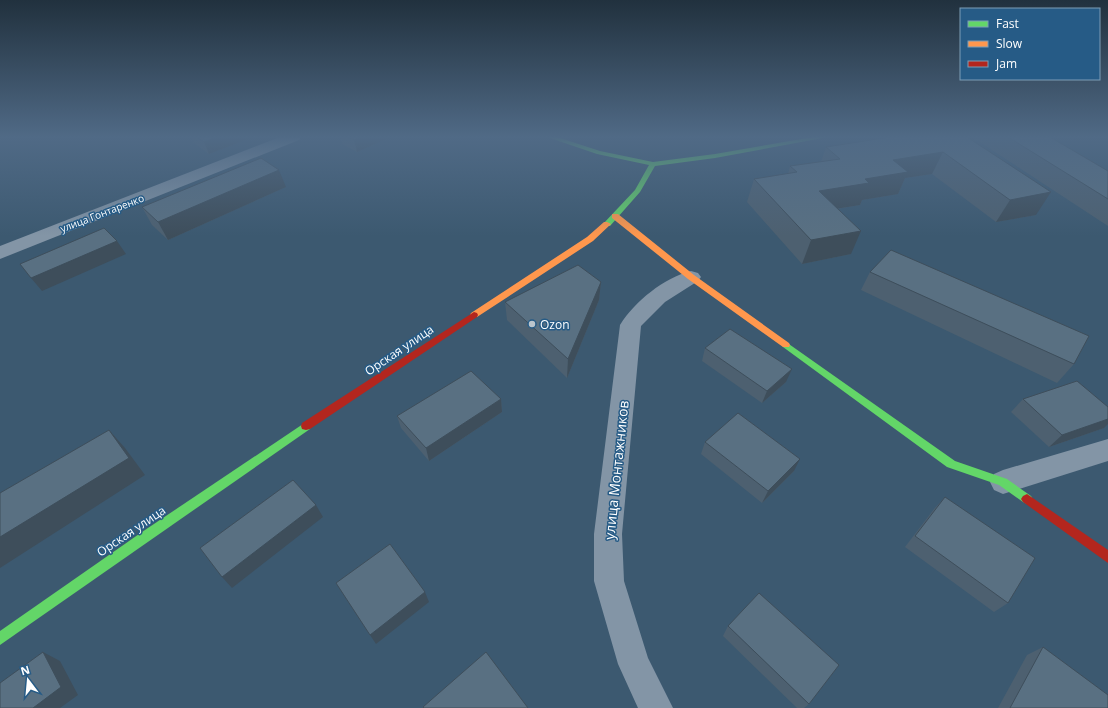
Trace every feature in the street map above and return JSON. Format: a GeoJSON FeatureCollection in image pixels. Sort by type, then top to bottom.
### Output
{"type":"FeatureCollection","features":[{"type":"Feature","properties":{"kind":"street","name":"улица Гонтаренко"},"geometry":{"type":"LineString","coordinates":[[0,253],[210,170]]}},
{"type":"Feature","properties":{"kind":"street","name":"Орская улица"},"geometry":{"type":"LineString","coordinates":[[0,638],[117,555],[393,368],[590,239],[615,216],[638,191],[650,170]]}},
{"type":"Feature","properties":{"kind":"street"},"geometry":{"type":"LineString","coordinates":[[615,216],[691,277],[951,464],[1003,482],[1108,557]]}},
{"type":"Feature","properties":{"kind":"street","name":"улица Монтажников"},"geometry":{"type":"LineString","coordinates":[[656,708],[634,664],[609,581],[608,534],[631,325],[644,309],[661,293],[691,277]]}},
{"type":"Feature","properties":{"kind":"street"},"geometry":{"type":"LineString","coordinates":[[1003,482],[1108,450]]}},
{"type":"Feature","properties":{"kind":"building"},"geometry":{"type":"Polygon","coordinates":[[[232,170],[279,170],[158,222],[142,207],[232,170]]]}},
{"type":"Feature","properties":{"kind":"building"},"geometry":{"type":"Polygon","coordinates":[[[795,170],[906,170],[908,172],[865,179],[869,183],[819,191],[861,231],[811,240],[754,179],[797,172],[795,170]]]}},
{"type":"Feature","properties":{"kind":"building"},"geometry":{"type":"Polygon","coordinates":[[[968,170],[1017,170],[1051,192],[1010,200],[968,170]]]}},
{"type":"Feature","properties":{"kind":"building"},"geometry":{"type":"Polygon","coordinates":[[[1061,170],[1108,171],[1108,199],[1061,170]]]}},
{"type":"Feature","properties":{"kind":"building"},"geometry":{"type":"Polygon","coordinates":[[[104,228],[117,241],[31,278],[20,264],[104,228]]]}},
{"type":"Feature","properties":{"kind":"building"},"geometry":{"type":"Polygon","coordinates":[[[891,250],[1089,336],[1074,364],[870,272],[891,250]]]}},
{"type":"Feature","properties":{"kind":"building"},"geometry":{"type":"Polygon","coordinates":[[[578,265],[601,282],[568,359],[505,302],[578,265]]]}},
{"type":"Feature","properties":{"kind":"building"},"geometry":{"type":"Polygon","coordinates":[[[730,329],[792,369],[767,391],[705,348],[730,329]]]}},
{"type":"Feature","properties":{"kind":"building"},"geometry":{"type":"Polygon","coordinates":[[[471,371],[501,399],[426,448],[397,416],[471,371]]]}},
{"type":"Feature","properties":{"kind":"building"},"geometry":{"type":"Polygon","coordinates":[[[1077,381],[1108,407],[1108,419],[1062,435],[1023,399],[1077,381]]]}},
{"type":"Feature","properties":{"kind":"building"},"geometry":{"type":"Polygon","coordinates":[[[738,413],[800,459],[768,491],[705,442],[738,413]]]}},
{"type":"Feature","properties":{"kind":"building"},"geometry":{"type":"Polygon","coordinates":[[[109,430],[129,458],[0,537],[0,493],[109,430]]]}},
{"type":"Feature","properties":{"kind":"building"},"geometry":{"type":"Polygon","coordinates":[[[293,480],[316,505],[222,577],[200,548],[293,480]]]}},
{"type":"Feature","properties":{"kind":"building"},"geometry":{"type":"Polygon","coordinates":[[[945,497],[1035,558],[1008,603],[915,536],[945,497]]]}},
{"type":"Feature","properties":{"kind":"building"},"geometry":{"type":"Polygon","coordinates":[[[390,544],[425,592],[370,635],[336,583],[390,544]]]}},
{"type":"Feature","properties":{"kind":"building"},"geometry":{"type":"Polygon","coordinates":[[[759,593],[839,665],[809,704],[728,626],[759,593]]]}},
{"type":"Feature","properties":{"kind":"building"},"geometry":{"type":"Polygon","coordinates":[[[1043,647],[1108,695],[1108,708],[1010,708],[1043,647]]]}},
{"type":"Feature","properties":{"kind":"building"},"geometry":{"type":"Polygon","coordinates":[[[43,652],[61,687],[33,708],[0,708],[0,683],[43,652]]]}},
{"type":"Feature","properties":{"kind":"building"},"geometry":{"type":"Polygon","coordinates":[[[486,652],[528,708],[423,707],[486,652]]]}},
{"type":"Feature","properties":{"kind":"traffic: fast"},"geometry":{"type":"LineString","coordinates":[[607,224],[638,191],[650,170]]}},
{"type":"Feature","properties":{"kind":"traffic: fast"},"geometry":{"type":"LineString","coordinates":[[786,345],[951,464],[1003,482],[1027,499]]}},
{"type":"Feature","properties":{"kind":"traffic: fast"},"geometry":{"type":"LineString","coordinates":[[0,639],[306,426]]}},
{"type":"Feature","properties":{"kind":"traffic: slow"},"geometry":{"type":"LineString","coordinates":[[615,216],[691,277],[786,345]]}},
{"type":"Feature","properties":{"kind":"traffic: slow"},"geometry":{"type":"LineString","coordinates":[[474,315],[590,239],[607,224]]}},
{"type":"Feature","properties":{"kind":"traffic: jam"},"geometry":{"type":"LineString","coordinates":[[306,426],[474,315]]}},
{"type":"Feature","properties":{"kind":"traffic: jam"},"geometry":{"type":"LineString","coordinates":[[1027,499],[1108,557]]}},
{"type":"Feature","properties":{"kind":"place","name":"Ozon"},"geometry":{"type":"Point","coordinates":[532,324]}}]}
